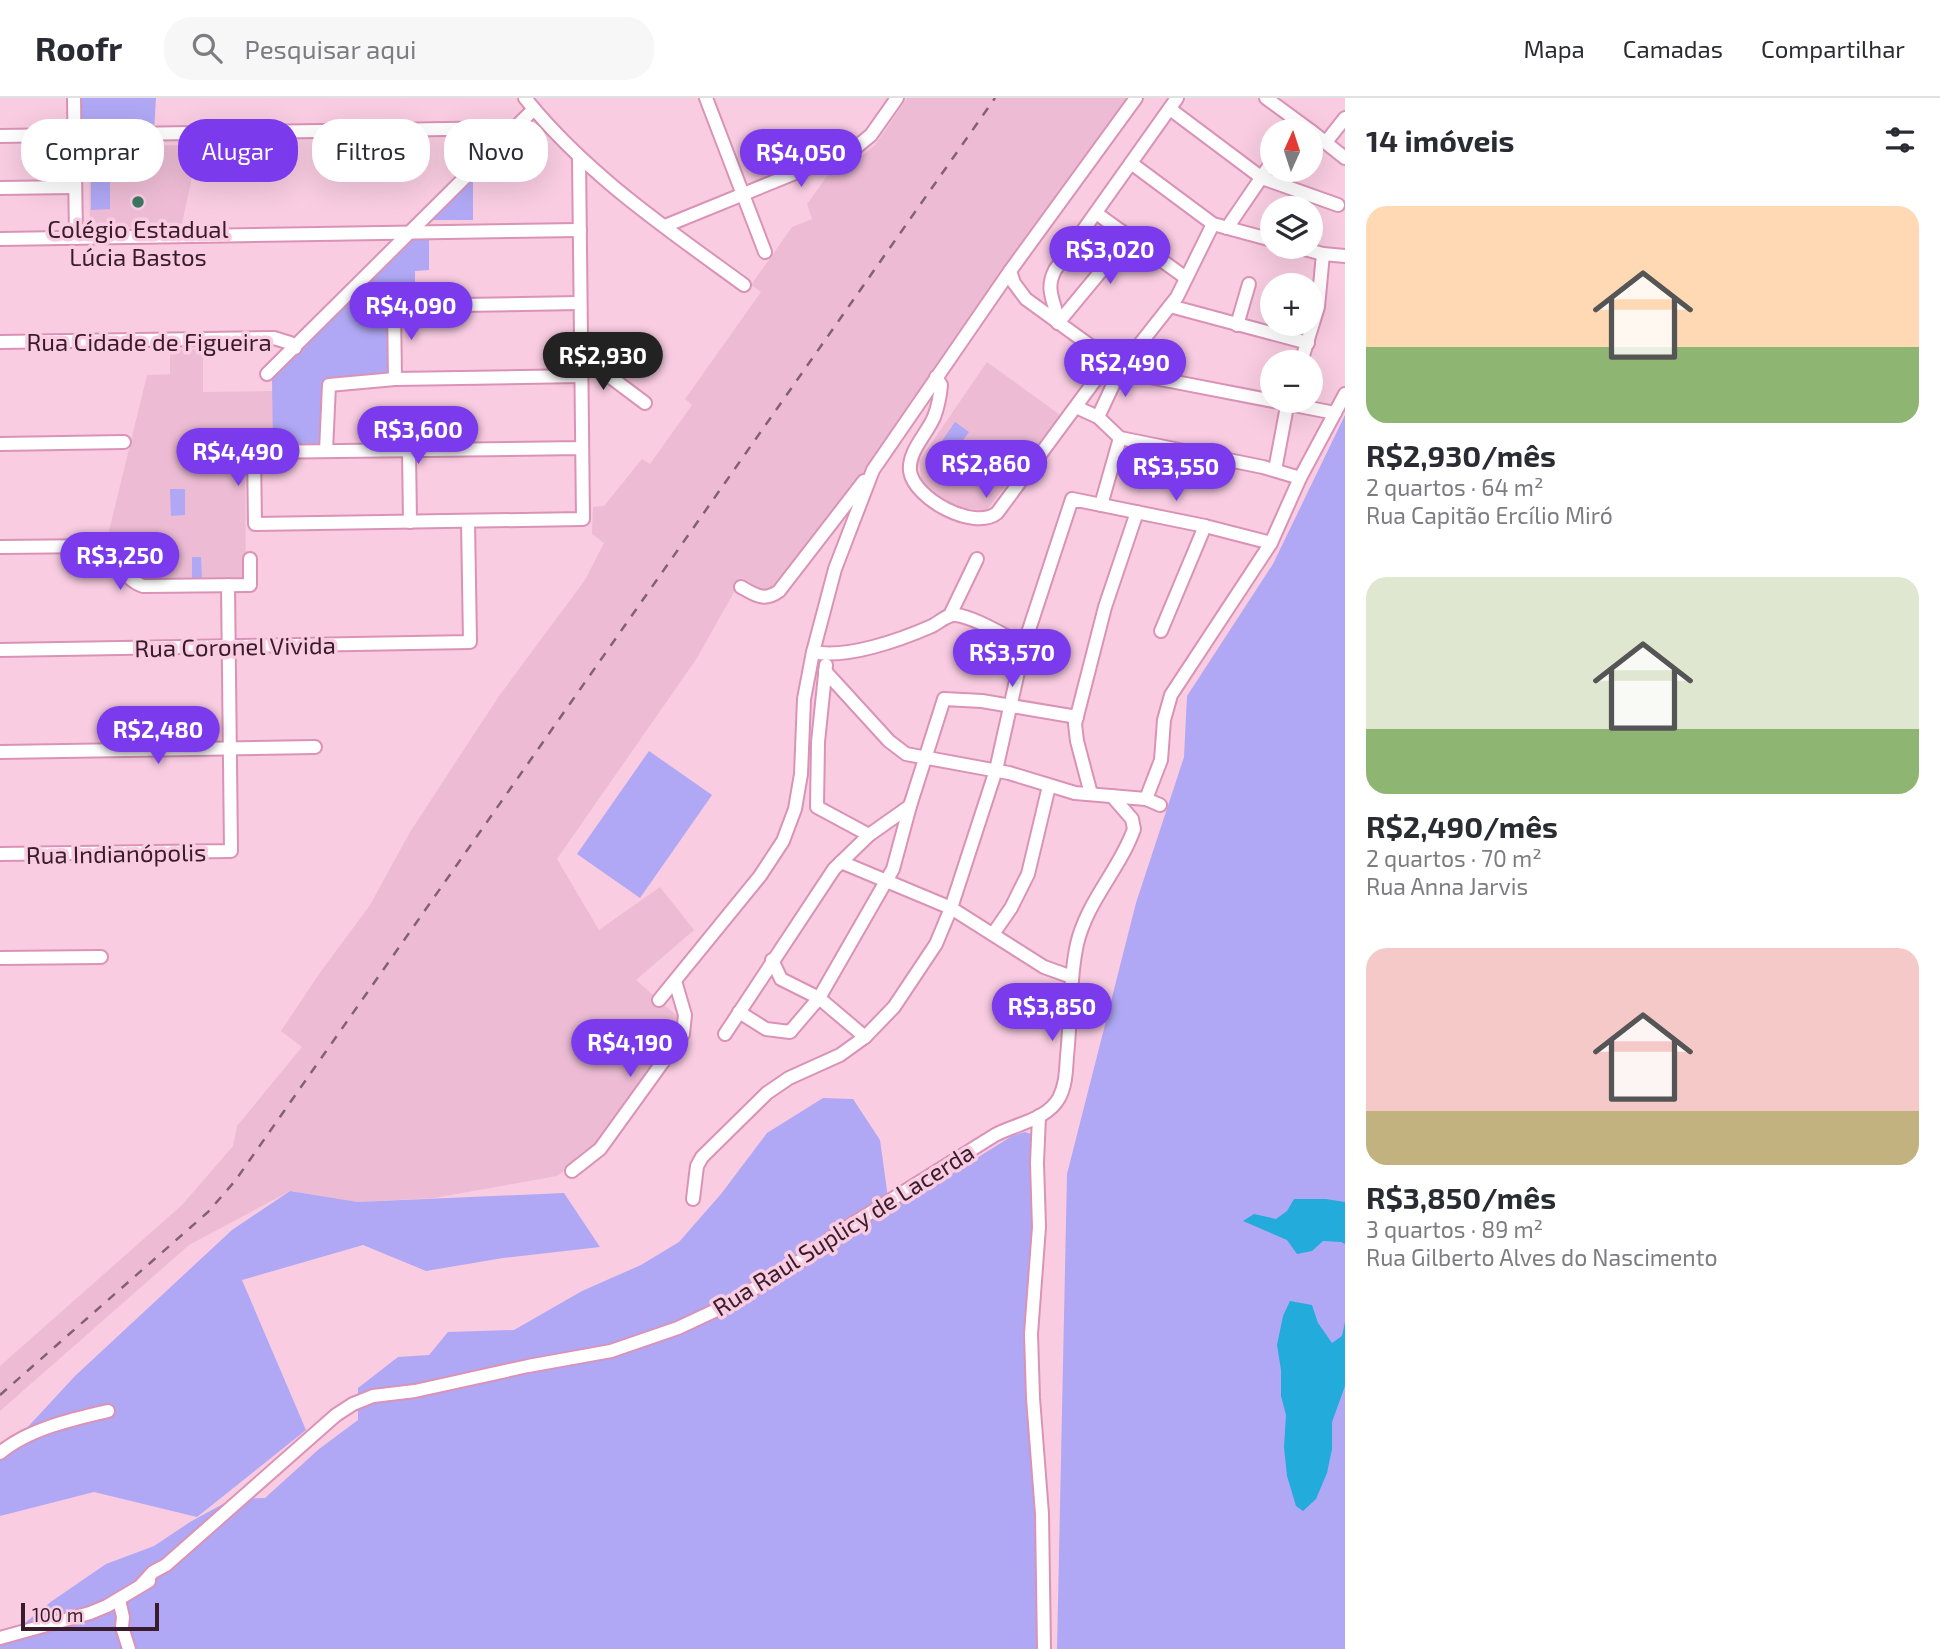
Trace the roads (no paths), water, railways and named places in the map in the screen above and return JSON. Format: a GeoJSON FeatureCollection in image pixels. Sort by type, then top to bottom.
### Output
{"type":"FeatureCollection","features":[{"type":"Feature","properties":{"kind":"street"},"geometry":{"type":"LineString","coordinates":[[73,119],[74,98]]}},
{"type":"Feature","properties":{"kind":"street"},"geometry":{"type":"LineString","coordinates":[[525,98],[579,159],[744,285]]}},
{"type":"Feature","properties":{"kind":"street"},"geometry":{"type":"LineString","coordinates":[[706,98],[765,251]]}},
{"type":"Feature","properties":{"kind":"street"},"geometry":{"type":"LineString","coordinates":[[665,226],[854,149],[871,135],[897,98]]}},
{"type":"Feature","properties":{"kind":"street"},"geometry":{"type":"LineString","coordinates":[[741,586],[762,597],[779,591],[873,470],[1010,271],[1136,98]]}},
{"type":"Feature","properties":{"kind":"street"},"geometry":{"type":"LineString","coordinates":[[1266,98],[1288,119]]}},
{"type":"Feature","properties":{"kind":"street"},"geometry":{"type":"LineString","coordinates":[[1058,323],[1057,310],[1049,290],[1051,278],[1173,103],[1260,175]]}},
{"type":"Feature","properties":{"kind":"street"},"geometry":{"type":"LineString","coordinates":[[524,119],[534,109]]}},
{"type":"Feature","properties":{"kind":"street"},"geometry":{"type":"LineString","coordinates":[[1326,142],[1345,118]]}},
{"type":"Feature","properties":{"kind":"street"},"geometry":{"type":"LineString","coordinates":[[164,134],[444,129]]}},
{"type":"Feature","properties":{"kind":"street"},"geometry":{"type":"LineString","coordinates":[[0,136],[21,136]]}},
{"type":"Feature","properties":{"kind":"street"},"geometry":{"type":"LineString","coordinates":[[1323,140],[1345,158]]}},
{"type":"Feature","properties":{"kind":"street"},"geometry":{"type":"LineString","coordinates":[[579,159],[583,519],[255,524],[254,452],[582,447]]}},
{"type":"Feature","properties":{"kind":"street"},"geometry":{"type":"LineString","coordinates":[[1131,163],[1213,223],[1260,237]]}},
{"type":"Feature","properties":{"kind":"street"},"geometry":{"type":"LineString","coordinates":[[1227,228],[1260,180]]}},
{"type":"Feature","properties":{"kind":"street"},"geometry":{"type":"LineString","coordinates":[[74,182],[76,238]]}},
{"type":"Feature","properties":{"kind":"street"},"geometry":{"type":"LineString","coordinates":[[267,374],[461,182]]}},
{"type":"Feature","properties":{"kind":"street"},"geometry":{"type":"LineString","coordinates":[[1276,182],[1338,205]]}},
{"type":"Feature","properties":{"kind":"street"},"geometry":{"type":"LineString","coordinates":[[0,188],[74,187]]}},
{"type":"Feature","properties":{"kind":"street"},"geometry":{"type":"LineString","coordinates":[[1096,213],[1186,278]]}},
{"type":"Feature","properties":{"kind":"street"},"geometry":{"type":"LineString","coordinates":[[936,377],[941,385],[939,399],[934,419],[911,462],[913,481],[919,490],[937,504],[978,519],[991,518],[1076,407],[1170,306],[1213,223]]}},
{"type":"Feature","properties":{"kind":"street"},"geometry":{"type":"LineString","coordinates":[[0,239],[580,230]]}},
{"type":"Feature","properties":{"kind":"street"},"geometry":{"type":"LineString","coordinates":[[1058,323],[1116,253],[1121,231]]}},
{"type":"Feature","properties":{"kind":"street"},"geometry":{"type":"LineString","coordinates":[[1323,254],[1345,256]]}},
{"type":"Feature","properties":{"kind":"street"},"geometry":{"type":"LineString","coordinates":[[1305,350],[1318,307],[1323,259]]}},
{"type":"Feature","properties":{"kind":"street"},"geometry":{"type":"LineString","coordinates":[[1010,271],[1019,291],[1026,299],[1116,364],[1155,378],[1260,397]]}},
{"type":"Feature","properties":{"kind":"street"},"geometry":{"type":"LineString","coordinates":[[1237,325],[1249,284]]}},
{"type":"Feature","properties":{"kind":"street"},"geometry":{"type":"LineString","coordinates":[[395,379],[394,306],[580,303]]}},
{"type":"Feature","properties":{"kind":"street"},"geometry":{"type":"LineString","coordinates":[[1170,306],[1308,343]]}},
{"type":"Feature","properties":{"kind":"street","name":"Rua Cidade de Figueira"},"geometry":{"type":"LineString","coordinates":[[0,342],[274,338],[290,343],[295,348]]}},
{"type":"Feature","properties":{"kind":"street"},"geometry":{"type":"LineString","coordinates":[[581,355],[645,403]]}},
{"type":"Feature","properties":{"kind":"street"},"geometry":{"type":"LineString","coordinates":[[1098,417],[1116,364]]}},
{"type":"Feature","properties":{"kind":"street"},"geometry":{"type":"LineString","coordinates":[[326,451],[329,385],[395,379],[581,376]]}},
{"type":"Feature","properties":{"kind":"street"},"geometry":{"type":"LineString","coordinates":[[1146,799],[1161,760],[1164,720],[1171,695],[1271,543],[1300,478],[1345,394]]}},
{"type":"Feature","properties":{"kind":"street"},"geometry":{"type":"LineString","coordinates":[[1076,407],[1098,417],[1120,438],[1275,470],[1300,478]]}},
{"type":"Feature","properties":{"kind":"street"},"geometry":{"type":"LineString","coordinates":[[1323,410],[1335,413]]}},
{"type":"Feature","properties":{"kind":"street"},"geometry":{"type":"LineString","coordinates":[[1275,470],[1285,413]]}},
{"type":"Feature","properties":{"kind":"street"},"geometry":{"type":"LineString","coordinates":[[1101,505],[1120,438]]}},
{"type":"Feature","properties":{"kind":"street"},"geometry":{"type":"LineString","coordinates":[[0,444],[124,442]]}},
{"type":"Feature","properties":{"kind":"street"},"geometry":{"type":"LineString","coordinates":[[409,450],[410,522]]}},
{"type":"Feature","properties":{"kind":"street"},"geometry":{"type":"LineString","coordinates":[[659,1000],[768,865],[790,827],[802,774],[804,699],[820,653],[835,569],[873,470]]}},
{"type":"Feature","properties":{"kind":"street"},"geometry":{"type":"LineString","coordinates":[[693,1199],[697,1166],[758,1100],[789,1078],[840,1055],[865,1037],[894,1007],[936,944],[951,908],[996,770],[1024,645],[1072,499],[1205,526],[1271,543]]}},
{"type":"Feature","properties":{"kind":"street"},"geometry":{"type":"LineString","coordinates":[[1091,794],[1077,741],[1077,717],[1105,607],[1137,512]]}},
{"type":"Feature","properties":{"kind":"street","name":"Rua Coronel Vivida"},"geometry":{"type":"LineString","coordinates":[[0,650],[470,642],[468,521]]}},
{"type":"Feature","properties":{"kind":"street"},"geometry":{"type":"LineString","coordinates":[[1161,631],[1205,526]]}},
{"type":"Feature","properties":{"kind":"street"},"geometry":{"type":"LineString","coordinates":[[0,547],[100,545],[123,573],[139,585],[250,585],[250,559]]}},
{"type":"Feature","properties":{"kind":"street"},"geometry":{"type":"LineString","coordinates":[[820,653],[857,652],[930,627],[950,615],[977,559]]}},
{"type":"Feature","properties":{"kind":"street"},"geometry":{"type":"LineString","coordinates":[[228,585],[230,748]]}},
{"type":"Feature","properties":{"kind":"street"},"geometry":{"type":"LineString","coordinates":[[950,615],[966,617],[1024,645]]}},
{"type":"Feature","properties":{"kind":"street"},"geometry":{"type":"LineString","coordinates":[[820,653],[825,671],[818,742],[817,807],[869,835]]}},
{"type":"Feature","properties":{"kind":"street"},"geometry":{"type":"LineString","coordinates":[[825,671],[895,747],[906,754],[996,770],[1049,786],[1091,794],[1146,799],[1160,805]]}},
{"type":"Feature","properties":{"kind":"street"},"geometry":{"type":"LineString","coordinates":[[739,1012],[766,1028],[790,1032],[819,998],[887,882],[896,861],[910,806],[944,699],[1011,705],[1077,717]]}},
{"type":"Feature","properties":{"kind":"street"},"geometry":{"type":"LineString","coordinates":[[0,752],[315,747]]}},
{"type":"Feature","properties":{"kind":"street","name":"Rua Indianópolis"},"geometry":{"type":"LineString","coordinates":[[0,854],[231,851],[230,748]]}},
{"type":"Feature","properties":{"kind":"street"},"geometry":{"type":"LineString","coordinates":[[993,934],[1011,908],[1028,874],[1049,786]]}},
{"type":"Feature","properties":{"kind":"street"},"geometry":{"type":"LineString","coordinates":[[1044,1649],[1042,1514],[1031,1345],[1039,1227],[1039,1116],[1058,1099],[1065,1079],[1077,942],[1084,921],[1134,829],[1132,819],[1112,796]]}},
{"type":"Feature","properties":{"kind":"street"},"geometry":{"type":"LineString","coordinates":[[725,1034],[772,960],[841,862],[869,835],[910,806]]}},
{"type":"Feature","properties":{"kind":"street"},"geometry":{"type":"LineString","coordinates":[[841,862],[951,908],[1044,967],[1072,977]]}},
{"type":"Feature","properties":{"kind":"street"},"geometry":{"type":"LineString","coordinates":[[0,958],[101,957]]}},
{"type":"Feature","properties":{"kind":"street"},"geometry":{"type":"LineString","coordinates":[[772,960],[781,979],[819,998],[865,1037]]}},
{"type":"Feature","properties":{"kind":"street"},"geometry":{"type":"LineString","coordinates":[[572,1171],[600,1149],[683,1034],[685,1015],[675,981]]}},
{"type":"Feature","properties":{"kind":"street","name":"Rua Raul Suplicy de Lacerda"},"geometry":{"type":"LineString","coordinates":[[0,1638],[69,1618],[83,1609],[108,1605],[142,1584],[336,1415],[362,1400],[380,1402],[400,1393],[611,1351],[688,1323],[792,1267],[841,1231],[995,1135],[1039,1116]]}},
{"type":"Feature","properties":{"kind":"street"},"geometry":{"type":"LineString","coordinates":[[0,1453],[16,1442],[60,1423],[108,1411]]}},
{"type":"Feature","properties":{"kind":"street"},"geometry":{"type":"LineString","coordinates":[[108,1605],[123,1617],[122,1628],[129,1649]]}},
{"type":"Feature","properties":{"kind":"water"},"geometry":{"type":"Polygon","coordinates":[[[1294,1199],[1345,1202],[1345,1244],[1323,1241],[1312,1251],[1297,1254],[1287,1240],[1243,1221],[1254,1214],[1276,1219],[1287,1211],[1294,1199]]]}},
{"type":"Feature","properties":{"kind":"water"},"geometry":{"type":"Polygon","coordinates":[[[1290,1301],[1312,1305],[1318,1323],[1332,1343],[1342,1336],[1345,1322],[1345,1386],[1332,1422],[1332,1449],[1327,1473],[1316,1499],[1303,1511],[1296,1506],[1287,1476],[1284,1447],[1286,1415],[1281,1396],[1277,1345],[1283,1316],[1290,1301]]]}},
{"type":"Feature","properties":{"kind":"railway"},"geometry":{"type":"LineString","coordinates":[[0,1395],[208,1212],[235,1181],[995,98]]}},
{"type":"Feature","properties":{"kind":"place","name":"Colégio Estadual Lúcia Bastos"},"geometry":{"type":"Point","coordinates":[138,202]}}]}
